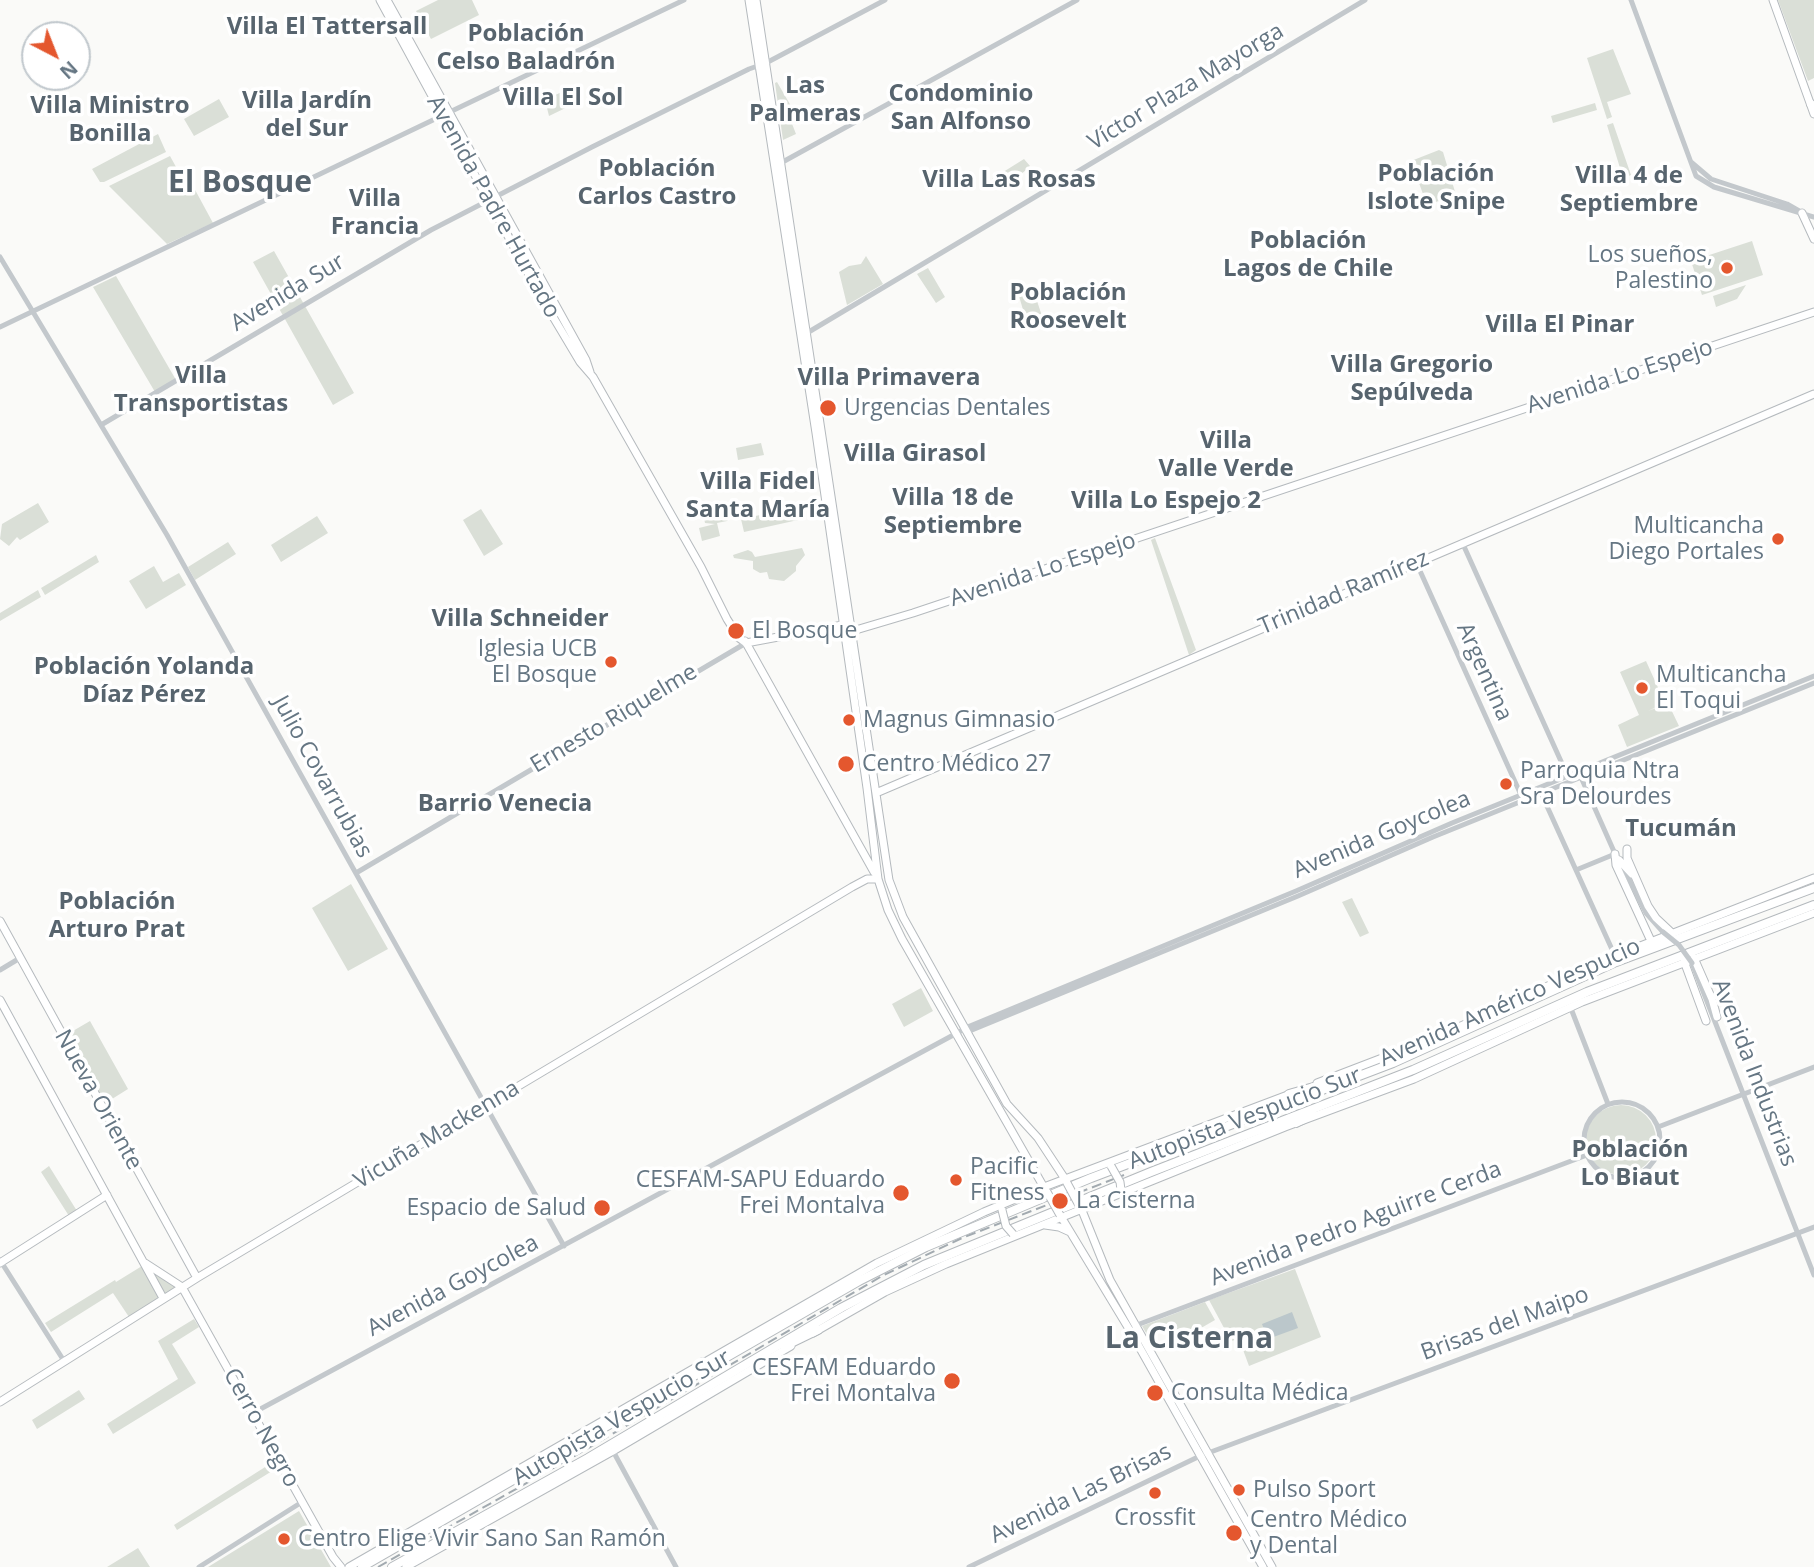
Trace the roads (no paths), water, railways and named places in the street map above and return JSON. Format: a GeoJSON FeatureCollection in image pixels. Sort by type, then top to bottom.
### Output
{"type":"FeatureCollection","features":[{"type":"Feature","properties":{"kind":"highway","name":"Autopista Vespucio Sur"},"geometry":{"type":"LineString","coordinates":[[362,1567],[859,1281],[942,1239],[1091,1178],[1394,1063],[1616,962],[1814,888]]}},
{"type":"Feature","properties":{"kind":"highway","name":"Autopista Vespucio Sur"},"geometry":{"type":"LineString","coordinates":[[392,1567],[588,1458],[841,1308],[931,1262],[1151,1172],[1396,1077],[1564,1002],[1787,915],[1814,909]]}},
{"type":"Feature","properties":{"kind":"highway"},"geometry":{"type":"LineString","coordinates":[[1289,1094],[1394,1063]]}},
{"type":"Feature","properties":{"kind":"highway"},"geometry":{"type":"LineString","coordinates":[[1296,1123],[1396,1077]]}},
{"type":"Feature","properties":{"kind":"highway"},"geometry":{"type":"LineString","coordinates":[[717,1380],[818,1330]]}},
{"type":"Feature","properties":{"kind":"highway"},"geometry":{"type":"LineString","coordinates":[[671,1391],[703,1362]]}},
{"type":"Feature","properties":{"kind":"main road","name":"Avenida Padre Hurtado"},"geometry":{"type":"LineString","coordinates":[[380,0],[445,113]]}},
{"type":"Feature","properties":{"kind":"main road","name":"Avenida Padre Hurtado"},"geometry":{"type":"LineString","coordinates":[[387,0],[491,198],[586,360],[590,373],[721,603],[727,619],[746,643],[878,879]]}},
{"type":"Feature","properties":{"kind":"main road"},"geometry":{"type":"LineString","coordinates":[[749,0],[781,162],[800,328],[887,871],[893,893],[903,917],[1007,1104],[1038,1138],[1066,1181],[1093,1233],[1107,1274],[1272,1567]]}},
{"type":"Feature","properties":{"kind":"main road"},"geometry":{"type":"LineString","coordinates":[[756,0],[775,169],[807,333],[848,628],[878,879],[894,924],[956,1035],[1125,1322],[1263,1567]]}},
{"type":"Feature","properties":{"kind":"main road"},"geometry":{"type":"LineString","coordinates":[[1773,0],[1814,114]]}},
{"type":"Feature","properties":{"kind":"main road"},"geometry":{"type":"LineString","coordinates":[[1802,213],[1814,239]]}},
{"type":"Feature","properties":{"kind":"main road","name":"Avenida Lo Espejo"},"geometry":{"type":"LineString","coordinates":[[848,628],[913,613],[1814,314]]}},
{"type":"Feature","properties":{"kind":"main road"},"geometry":{"type":"LineString","coordinates":[[800,328],[807,333]]}},
{"type":"Feature","properties":{"kind":"main road","name":"Trinidad Ramírez"},"geometry":{"type":"LineString","coordinates":[[876,793],[1814,394]]}},
{"type":"Feature","properties":{"kind":"main road","name":"Ernesto Riquelme"},"geometry":{"type":"LineString","coordinates":[[746,643],[848,628]]}},
{"type":"Feature","properties":{"kind":"main road"},"geometry":{"type":"LineString","coordinates":[[867,788],[876,793]]}},
{"type":"Feature","properties":{"kind":"main road"},"geometry":{"type":"LineString","coordinates":[[1627,849],[1627,858],[1653,914],[1672,933]]}},
{"type":"Feature","properties":{"kind":"main road"},"geometry":{"type":"LineString","coordinates":[[1617,857],[1636,880]]}},
{"type":"Feature","properties":{"kind":"main road"},"geometry":{"type":"LineString","coordinates":[[1617,857],[1616,865],[1651,942]]}},
{"type":"Feature","properties":{"kind":"main road","name":"Avenida Américo Vespucio"},"geometry":{"type":"LineString","coordinates":[[345,1567],[877,1263],[1079,1173],[1421,1044],[1615,956],[1814,878]]}},
{"type":"Feature","properties":{"kind":"main road","name":"Vicuña Mackenna"},"geometry":{"type":"LineString","coordinates":[[0,1402],[163,1298],[852,887],[867,879],[878,879]]}},
{"type":"Feature","properties":{"kind":"main road"},"geometry":{"type":"LineString","coordinates":[[878,879],[893,893]]}},
{"type":"Feature","properties":{"kind":"main road","name":"Avenida Américo Vespucio"},"geometry":{"type":"LineString","coordinates":[[406,1567],[613,1451],[818,1330],[912,1279],[1081,1208],[1414,1079],[1570,1006],[1690,961],[1814,909]]}},
{"type":"Feature","properties":{"kind":"main road","name":"Nueva Oriente"},"geometry":{"type":"LineString","coordinates":[[0,921],[197,1278]]}},
{"type":"Feature","properties":{"kind":"main road"},"geometry":{"type":"LineString","coordinates":[[1690,961],[1712,1019]]}},
{"type":"Feature","properties":{"kind":"main road"},"geometry":{"type":"LineString","coordinates":[[1690,961],[1712,999],[1712,1019]]}},
{"type":"Feature","properties":{"kind":"main road"},"geometry":{"type":"LineString","coordinates":[[0,1000],[163,1298]]}},
{"type":"Feature","properties":{"kind":"main road"},"geometry":{"type":"LineString","coordinates":[[1108,1164],[1120,1182],[1120,1193]]}},
{"type":"Feature","properties":{"kind":"main road"},"geometry":{"type":"LineString","coordinates":[[1056,1165],[1069,1172],[1079,1173]]}},
{"type":"Feature","properties":{"kind":"main road"},"geometry":{"type":"LineString","coordinates":[[1029,1194],[1034,1183],[1034,1169]]}},
{"type":"Feature","properties":{"kind":"main road"},"geometry":{"type":"LineString","coordinates":[[0,1261],[107,1195]]}},
{"type":"Feature","properties":{"kind":"main road"},"geometry":{"type":"LineString","coordinates":[[1093,1233],[1091,1217],[1099,1203]]}},
{"type":"Feature","properties":{"kind":"main road"},"geometry":{"type":"LineString","coordinates":[[1004,1206],[1006,1226],[1015,1235]]}},
{"type":"Feature","properties":{"kind":"main road"},"geometry":{"type":"LineString","coordinates":[[1044,1225],[1059,1227],[1071,1233]]}},
{"type":"Feature","properties":{"kind":"main road"},"geometry":{"type":"LineString","coordinates":[[145,1263],[182,1287]]}},
{"type":"Feature","properties":{"kind":"main road","name":"Cerro Negro"},"geometry":{"type":"LineString","coordinates":[[182,1287],[302,1502],[312,1513],[345,1567]]}},
{"type":"Feature","properties":{"kind":"main road"},"geometry":{"type":"LineString","coordinates":[[1125,1322],[1137,1325]]}},
{"type":"Feature","properties":{"kind":"street"},"geometry":{"type":"LineString","coordinates":[[0,327],[684,0]]}},
{"type":"Feature","properties":{"kind":"street","name":"Avenida Sur"},"geometry":{"type":"LineString","coordinates":[[101,425],[381,258],[491,198],[885,0]]}},
{"type":"Feature","properties":{"kind":"street"},"geometry":{"type":"LineString","coordinates":[[775,169],[781,162],[1077,0]]}},
{"type":"Feature","properties":{"kind":"street","name":"Víctor Plaza Mayorga"},"geometry":{"type":"LineString","coordinates":[[807,333],[1365,0]]}},
{"type":"Feature","properties":{"kind":"street"},"geometry":{"type":"LineString","coordinates":[[1631,0],[1694,173],[1709,185],[1814,216]]}},
{"type":"Feature","properties":{"kind":"street"},"geometry":{"type":"LineString","coordinates":[[1691,162],[1707,177],[1787,204],[1802,213]]}},
{"type":"Feature","properties":{"kind":"street"},"geometry":{"type":"LineString","coordinates":[[1709,185],[1719,182]]}},
{"type":"Feature","properties":{"kind":"street","name":"Julio Covarrubias"},"geometry":{"type":"LineString","coordinates":[[0,257],[167,535],[564,1246]]}},
{"type":"Feature","properties":{"kind":"street"},"geometry":{"type":"LineString","coordinates":[[1462,542],[1569,778]]}},
{"type":"Feature","properties":{"kind":"street","name":"Argentina"},"geometry":{"type":"LineString","coordinates":[[1416,562],[1521,795]]}},
{"type":"Feature","properties":{"kind":"street","name":"Ernesto Riquelme"},"geometry":{"type":"LineString","coordinates":[[356,873],[746,643]]}},
{"type":"Feature","properties":{"kind":"street","name":"Avenida Goycolea"},"geometry":{"type":"LineString","coordinates":[[1579,775],[1814,676]]}},
{"type":"Feature","properties":{"kind":"street","name":"Avenida Goycolea"},"geometry":{"type":"LineString","coordinates":[[965,1030],[971,1031],[1056,996],[1569,778],[1814,683]]}},
{"type":"Feature","properties":{"kind":"street","name":"Avenida Industrias"},"geometry":{"type":"LineString","coordinates":[[1579,775],[1646,913],[1679,945],[1690,961]]}},
{"type":"Feature","properties":{"kind":"street"},"geometry":{"type":"LineString","coordinates":[[1540,790],[1615,956]]}},
{"type":"Feature","properties":{"kind":"street","name":"Avenida Goycolea"},"geometry":{"type":"LineString","coordinates":[[253,1413],[965,1030],[1521,795],[1540,790]]}},
{"type":"Feature","properties":{"kind":"street"},"geometry":{"type":"LineString","coordinates":[[1576,870],[1617,857]]}},
{"type":"Feature","properties":{"kind":"street"},"geometry":{"type":"LineString","coordinates":[[0,970],[20,958]]}},
{"type":"Feature","properties":{"kind":"street"},"geometry":{"type":"LineString","coordinates":[[1570,1006],[1608,1104]]}},
{"type":"Feature","properties":{"kind":"street","name":"Avenida Industrias"},"geometry":{"type":"LineString","coordinates":[[1712,1019],[1814,1275]]}},
{"type":"Feature","properties":{"kind":"street"},"geometry":{"type":"LineString","coordinates":[[1658,1127],[1814,1067]]}},
{"type":"Feature","properties":{"kind":"street"},"geometry":{"type":"LineString","coordinates":[[1622,1102],[1637,1105],[1650,1114],[1658,1127],[1661,1142],[1658,1154],[1652,1164],[1637,1175],[1620,1178],[1606,1175],[1595,1167],[1587,1155],[1584,1140],[1587,1125],[1595,1113],[1608,1104],[1622,1102]]}},
{"type":"Feature","properties":{"kind":"street","name":"Avenida Pedro Aguirre Cerda"},"geometry":{"type":"LineString","coordinates":[[1137,1325],[1587,1155]]}},
{"type":"Feature","properties":{"kind":"street","name":"Brisas del Maipo"},"geometry":{"type":"LineString","coordinates":[[1209,1453],[1814,1227]]}},
{"type":"Feature","properties":{"kind":"street"},"geometry":{"type":"LineString","coordinates":[[0,1261],[64,1361]]}},
{"type":"Feature","properties":{"kind":"street"},"geometry":{"type":"LineString","coordinates":[[613,1451],[676,1567]]}},
{"type":"Feature","properties":{"kind":"street","name":"Avenida Las Brisas"},"geometry":{"type":"LineString","coordinates":[[969,1567],[1209,1453]]}},
{"type":"Feature","properties":{"kind":"street"},"geometry":{"type":"LineString","coordinates":[[200,1567],[302,1502]]}},
{"type":"Feature","properties":{"kind":"railway"},"geometry":{"type":"LineString","coordinates":[[378,1567],[585,1450],[882,1276],[962,1238],[1124,1175]]}},
{"type":"Feature","properties":{"kind":"place","name":"Los sueños, Palestino"},"geometry":{"type":"Point","coordinates":[1727,268]}},
{"type":"Feature","properties":{"kind":"place","name":"Urgencias Dentales"},"geometry":{"type":"Point","coordinates":[828,408]}},
{"type":"Feature","properties":{"kind":"place","name":"Multicancha Diego Portales"},"geometry":{"type":"Point","coordinates":[1778,539]}},
{"type":"Feature","properties":{"kind":"place","name":"El Bosque"},"geometry":{"type":"Point","coordinates":[736,631]}},
{"type":"Feature","properties":{"kind":"place","name":"Iglesia UCB El Bosque"},"geometry":{"type":"Point","coordinates":[611,662]}},
{"type":"Feature","properties":{"kind":"place","name":"Multicancha El Toqui"},"geometry":{"type":"Point","coordinates":[1642,688]}},
{"type":"Feature","properties":{"kind":"place","name":"Magnus Gimnasio"},"geometry":{"type":"Point","coordinates":[849,720]}},
{"type":"Feature","properties":{"kind":"place","name":"Centro Médico 27"},"geometry":{"type":"Point","coordinates":[846,764]}},
{"type":"Feature","properties":{"kind":"place","name":"Parroquia Ntra Sra Delourdes"},"geometry":{"type":"Point","coordinates":[1506,784]}},
{"type":"Feature","properties":{"kind":"place","name":"Pacific Fitness"},"geometry":{"type":"Point","coordinates":[956,1180]}},
{"type":"Feature","properties":{"kind":"place","name":"CESFAM-SAPU Eduardo Frei Montalva"},"geometry":{"type":"Point","coordinates":[901,1193]}},
{"type":"Feature","properties":{"kind":"place","name":"La Cisterna"},"geometry":{"type":"Point","coordinates":[1060,1201]}},
{"type":"Feature","properties":{"kind":"place","name":"Espacio de Salud"},"geometry":{"type":"Point","coordinates":[602,1208]}},
{"type":"Feature","properties":{"kind":"place","name":"CESFAM Eduardo Frei Montalva"},"geometry":{"type":"Point","coordinates":[952,1381]}},
{"type":"Feature","properties":{"kind":"place","name":"Consulta Médica"},"geometry":{"type":"Point","coordinates":[1155,1393]}},
{"type":"Feature","properties":{"kind":"place","name":"Pulso Sport"},"geometry":{"type":"Point","coordinates":[1239,1490]}},
{"type":"Feature","properties":{"kind":"place","name":"Crossfit"},"geometry":{"type":"Point","coordinates":[1155,1493]}},
{"type":"Feature","properties":{"kind":"place","name":"Centro Médico y Dental"},"geometry":{"type":"Point","coordinates":[1234,1533]}},
{"type":"Feature","properties":{"kind":"place","name":"Centro Elige Vivir Sano San Ramón"},"geometry":{"type":"Point","coordinates":[284,1539]}},
{"type":"Feature","properties":{"kind":"district","name":"Villa El Tattersall"},"geometry":{"type":"Point","coordinates":[327,27]}},
{"type":"Feature","properties":{"kind":"district","name":"Población Celso Baladrón"},"geometry":{"type":"Point","coordinates":[526,48]}},
{"type":"Feature","properties":{"kind":"district","name":"Villa El Sol"},"geometry":{"type":"Point","coordinates":[563,98]}},
{"type":"Feature","properties":{"kind":"district","name":"Las Palmeras"},"geometry":{"type":"Point","coordinates":[805,100]}},
{"type":"Feature","properties":{"kind":"district","name":"Condominio San Alfonso"},"geometry":{"type":"Point","coordinates":[961,108]}},
{"type":"Feature","properties":{"kind":"district","name":"Villa Jardín del Sur"},"geometry":{"type":"Point","coordinates":[307,115]}},
{"type":"Feature","properties":{"kind":"district","name":"Villa Ministro Bonilla"},"geometry":{"type":"Point","coordinates":[110,120]}},
{"type":"Feature","properties":{"kind":"district","name":"Villa Las Rosas"},"geometry":{"type":"Point","coordinates":[1009,180]}},
{"type":"Feature","properties":{"kind":"district","name":"El Bosque"},"geometry":{"type":"Point","coordinates":[240,183]}},
{"type":"Feature","properties":{"kind":"district","name":"Población Carlos Castro"},"geometry":{"type":"Point","coordinates":[657,183]}},
{"type":"Feature","properties":{"kind":"district","name":"Población Islote Snipe"},"geometry":{"type":"Point","coordinates":[1436,188]}},
{"type":"Feature","properties":{"kind":"district","name":"Villa 4 de Septiembre"},"geometry":{"type":"Point","coordinates":[1629,190]}},
{"type":"Feature","properties":{"kind":"district","name":"Villa Francia"},"geometry":{"type":"Point","coordinates":[375,213]}},
{"type":"Feature","properties":{"kind":"district","name":"Población Lagos de Chile"},"geometry":{"type":"Point","coordinates":[1308,255]}},
{"type":"Feature","properties":{"kind":"district","name":"Población Roosevelt"},"geometry":{"type":"Point","coordinates":[1068,307]}},
{"type":"Feature","properties":{"kind":"district","name":"Villa El Pinar"},"geometry":{"type":"Point","coordinates":[1560,325]}},
{"type":"Feature","properties":{"kind":"district","name":"Villa Primavera"},"geometry":{"type":"Point","coordinates":[889,378]}},
{"type":"Feature","properties":{"kind":"district","name":"Villa Gregorio Sepúlveda"},"geometry":{"type":"Point","coordinates":[1412,379]}},
{"type":"Feature","properties":{"kind":"district","name":"Villa Transportistas"},"geometry":{"type":"Point","coordinates":[201,390]}},
{"type":"Feature","properties":{"kind":"district","name":"Villa Girasol"},"geometry":{"type":"Point","coordinates":[915,454]}},
{"type":"Feature","properties":{"kind":"district","name":"Villa Valle Verde"},"geometry":{"type":"Point","coordinates":[1226,455]}},
{"type":"Feature","properties":{"kind":"district","name":"Villa Fidel Santa María"},"geometry":{"type":"Point","coordinates":[758,496]}},
{"type":"Feature","properties":{"kind":"district","name":"Villa Lo Espejo 2"},"geometry":{"type":"Point","coordinates":[1166,501]}},
{"type":"Feature","properties":{"kind":"district","name":"Villa 18 de Septiembre"},"geometry":{"type":"Point","coordinates":[953,512]}},
{"type":"Feature","properties":{"kind":"district","name":"Villa Schneider"},"geometry":{"type":"Point","coordinates":[520,619]}},
{"type":"Feature","properties":{"kind":"district","name":"Población Yolanda Díaz Pérez"},"geometry":{"type":"Point","coordinates":[144,681]}},
{"type":"Feature","properties":{"kind":"district","name":"Barrio Venecia"},"geometry":{"type":"Point","coordinates":[505,804]}},
{"type":"Feature","properties":{"kind":"district","name":"Tucumán"},"geometry":{"type":"Point","coordinates":[1681,829]}},
{"type":"Feature","properties":{"kind":"district","name":"Población Arturo Prat"},"geometry":{"type":"Point","coordinates":[117,916]}},
{"type":"Feature","properties":{"kind":"district","name":"Población Lo Biaut"},"geometry":{"type":"Point","coordinates":[1630,1164]}},
{"type":"Feature","properties":{"kind":"district","name":"La Cisterna"},"geometry":{"type":"Point","coordinates":[1189,1339]}}]}
